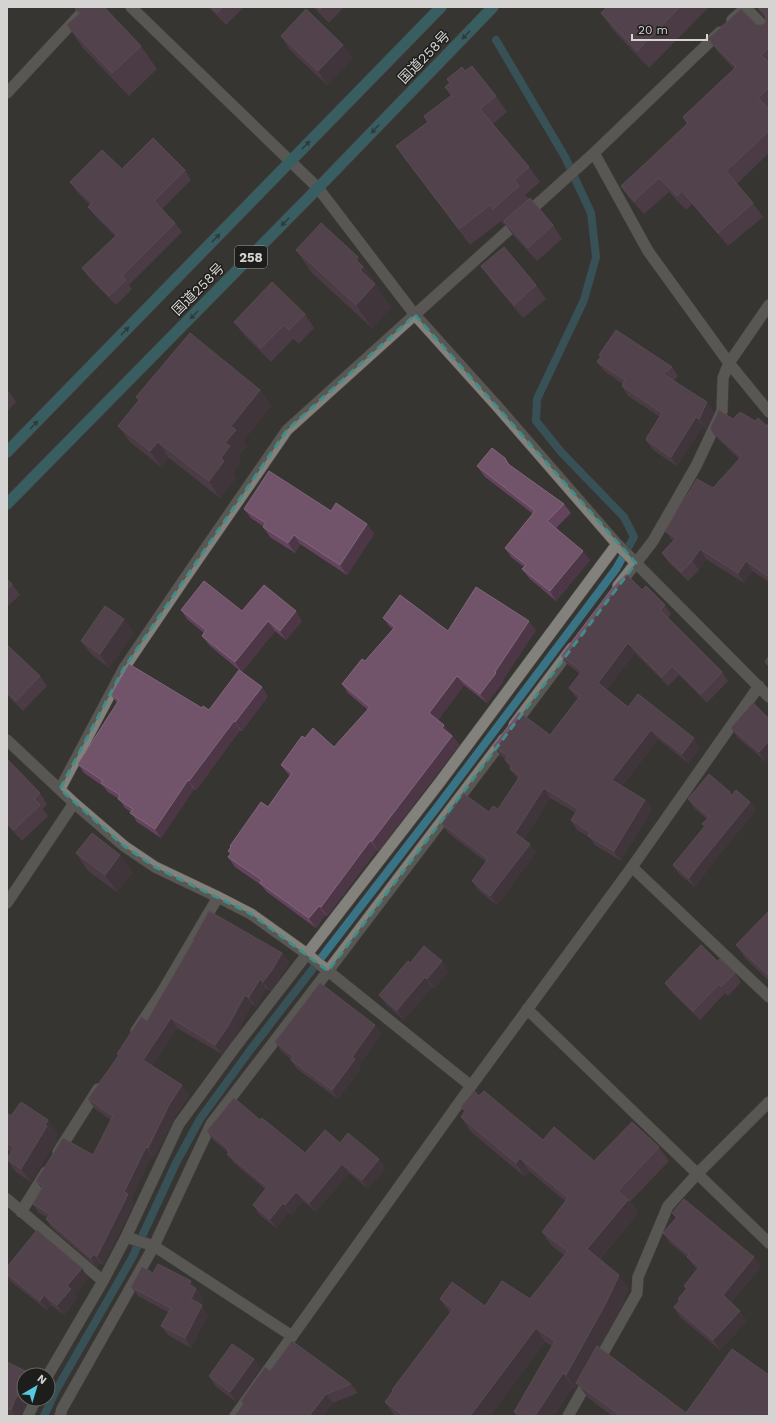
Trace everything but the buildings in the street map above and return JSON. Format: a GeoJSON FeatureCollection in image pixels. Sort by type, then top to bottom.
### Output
{"type":"FeatureCollection","features":[{"type":"Feature","properties":{"kind":"highway","name":"国道258号"},"geometry":{"type":"LineString","coordinates":[[7,452],[441,7]]}},
{"type":"Feature","properties":{"kind":"highway","name":"国道258号"},"geometry":{"type":"LineString","coordinates":[[7,504],[318,188],[493,7]]}},
{"type":"Feature","properties":{"kind":"street"},"geometry":{"type":"LineString","coordinates":[[7,93],[87,7]]}},
{"type":"Feature","properties":{"kind":"street"},"geometry":{"type":"LineString","coordinates":[[131,7],[318,188],[415,315],[497,406],[617,544],[769,697]]}},
{"type":"Feature","properties":{"kind":"street"},"geometry":{"type":"LineString","coordinates":[[60,789],[124,668],[186,575],[287,430],[594,153],[746,7],[769,32]]}},
{"type":"Feature","properties":{"kind":"street"},"geometry":{"type":"LineString","coordinates":[[594,153],[648,252],[729,363],[769,412]]}},
{"type":"Feature","properties":{"kind":"street"},"geometry":{"type":"LineString","coordinates":[[612,595],[653,541],[700,459],[722,411],[723,378],[729,363],[769,305]]}},
{"type":"Feature","properties":{"kind":"street"},"geometry":{"type":"LineString","coordinates":[[53,1367],[126,1237],[179,1124],[236,1046],[440,782],[617,544]]}},
{"type":"Feature","properties":{"kind":"street"},"geometry":{"type":"LineString","coordinates":[[60,1416],[62,1409],[154,1246],[211,1124],[579,639]]}},
{"type":"Feature","properties":{"kind":"street"},"geometry":{"type":"LineString","coordinates":[[235,1416],[470,1086],[632,867],[759,686]]}},
{"type":"Feature","properties":{"kind":"street"},"geometry":{"type":"LineString","coordinates":[[7,740],[74,803],[124,846],[155,867],[251,914],[307,954],[470,1086]]}},
{"type":"Feature","properties":{"kind":"street"},"geometry":{"type":"LineString","coordinates":[[7,903],[74,803]]}},
{"type":"Feature","properties":{"kind":"street"},"geometry":{"type":"LineString","coordinates":[[632,867],[769,997]]}},
{"type":"Feature","properties":{"kind":"street"},"geometry":{"type":"LineString","coordinates":[[128,1043],[162,992],[218,897]]}},
{"type":"Feature","properties":{"kind":"street"},"geometry":{"type":"LineString","coordinates":[[527,1009],[769,1243]]}},
{"type":"Feature","properties":{"kind":"street"},"geometry":{"type":"LineString","coordinates":[[21,1212],[103,1082]]}},
{"type":"Feature","properties":{"kind":"street"},"geometry":{"type":"LineString","coordinates":[[568,1416],[637,1293],[638,1277],[668,1206],[698,1173],[769,1102]]}},
{"type":"Feature","properties":{"kind":"street"},"geometry":{"type":"LineString","coordinates":[[7,1199],[102,1281]]}},
{"type":"Feature","properties":{"kind":"street"},"geometry":{"type":"LineString","coordinates":[[126,1237],[154,1246],[292,1336]]}},
{"type":"Feature","properties":{"kind":"highlighted area"},"geometry":{"type":"Polygon","coordinates":[[[415,315],[636,563],[328,971],[251,914],[155,867],[124,846],[60,789],[124,668],[287,430],[415,315]]]}},
{"type":"Feature","properties":{"kind":"waterway"},"geometry":{"type":"LineString","coordinates":[[44,1416],[55,1392],[132,1258],[176,1163],[200,1119],[251,1049],[438,806],[616,569],[634,537],[624,517],[562,453],[536,421],[537,399],[584,300],[596,257],[591,213],[565,157],[496,40]]}}]}
